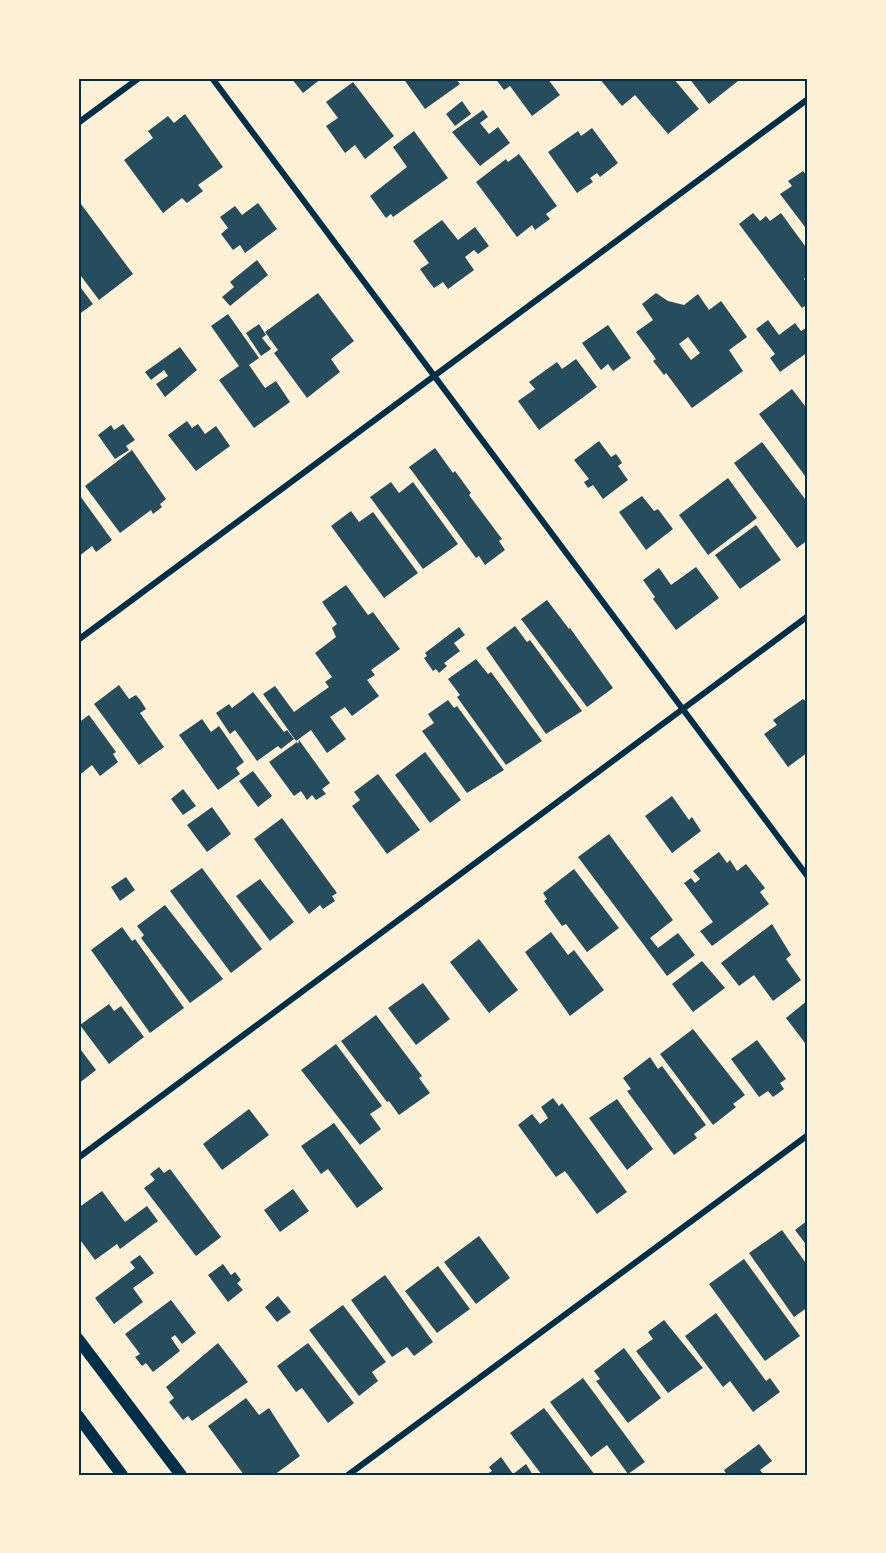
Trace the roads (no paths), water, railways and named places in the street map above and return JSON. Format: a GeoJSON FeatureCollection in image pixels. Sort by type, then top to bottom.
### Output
{"type":"FeatureCollection","features":[{"type":"Feature","properties":{"kind":"main road"},"geometry":{"type":"LineString","coordinates":[[78,1338],[181,1475]]}},
{"type":"Feature","properties":{"kind":"main road"},"geometry":{"type":"LineString","coordinates":[[78,1416],[122,1475]]}},
{"type":"Feature","properties":{"kind":"street"},"geometry":{"type":"LineString","coordinates":[[78,123],[139,78]]}},
{"type":"Feature","properties":{"kind":"street"},"geometry":{"type":"LineString","coordinates":[[212,78],[808,877]]}},
{"type":"Feature","properties":{"kind":"street"},"geometry":{"type":"LineString","coordinates":[[78,640],[808,99]]}},
{"type":"Feature","properties":{"kind":"street"},"geometry":{"type":"LineString","coordinates":[[78,1158],[808,616]]}},
{"type":"Feature","properties":{"kind":"street"},"geometry":{"type":"LineString","coordinates":[[348,1475],[808,1135]]}}]}
